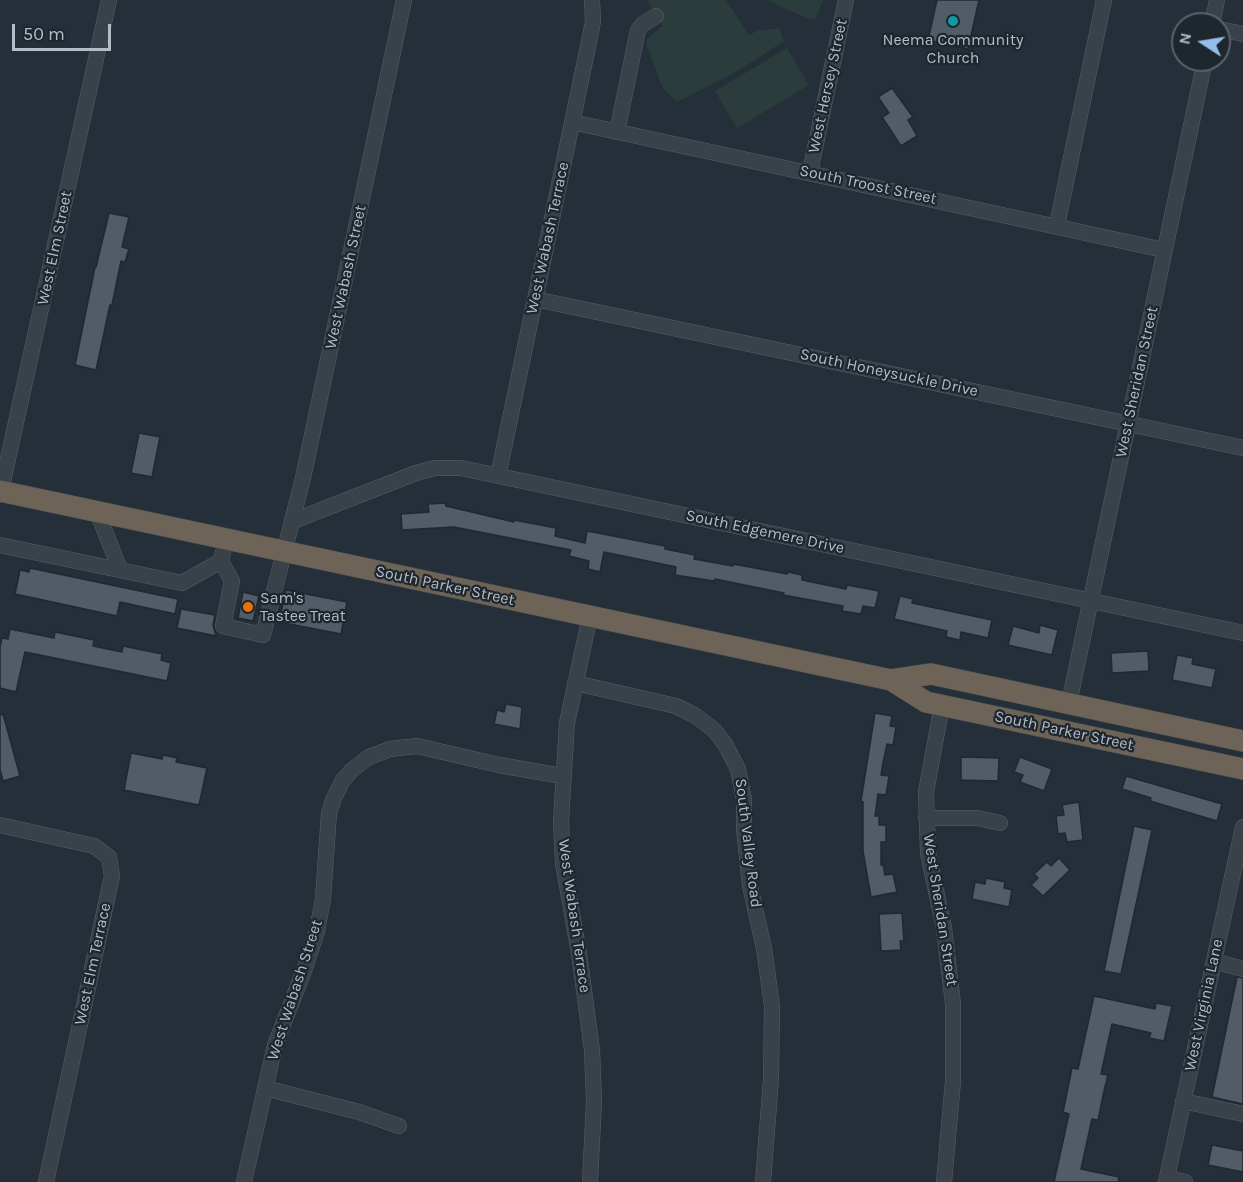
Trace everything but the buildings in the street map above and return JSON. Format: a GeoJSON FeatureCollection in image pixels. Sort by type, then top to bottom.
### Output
{"type":"FeatureCollection","features":[{"type":"Feature","properties":{"kind":"highway","name":"South Parker Street"},"geometry":{"type":"LineString","coordinates":[[0,492],[891,680],[926,702],[1243,769]]}},
{"type":"Feature","properties":{"kind":"highway","name":"South Parker Street"},"geometry":{"type":"LineString","coordinates":[[891,680],[931,674],[1243,741]]}},
{"type":"Feature","properties":{"kind":"street","name":"West Elm Street"},"geometry":{"type":"LineString","coordinates":[[0,492],[109,0]]}},
{"type":"Feature","properties":{"kind":"street","name":"West Wabash Street"},"geometry":{"type":"LineString","coordinates":[[221,561],[232,581],[223,626],[263,635],[293,521],[404,0]]}},
{"type":"Feature","properties":{"kind":"street","name":"West Wabash Terrace"},"geometry":{"type":"LineString","coordinates":[[498,476],[592,29],[592,0]]}},
{"type":"Feature","properties":{"kind":"street","name":"West Hersey Street"},"geometry":{"type":"LineString","coordinates":[[810,172],[846,0]]}},
{"type":"Feature","properties":{"kind":"street"},"geometry":{"type":"LineString","coordinates":[[1057,225],[1104,0]]}},
{"type":"Feature","properties":{"kind":"street"},"geometry":{"type":"LineString","coordinates":[[617,132],[638,30],[656,16]]}},
{"type":"Feature","properties":{"kind":"street","name":"West Sheridan Street"},"geometry":{"type":"LineString","coordinates":[[1069,703],[1202,72]]}},
{"type":"Feature","properties":{"kind":"street","name":"South Troost Street"},"geometry":{"type":"LineString","coordinates":[[572,122],[1057,225],[1164,250]]}},
{"type":"Feature","properties":{"kind":"street","name":"South Honeysuckle Drive"},"geometry":{"type":"LineString","coordinates":[[535,299],[1243,448]]}},
{"type":"Feature","properties":{"kind":"street","name":"South Edgemere Drive"},"geometry":{"type":"LineString","coordinates":[[293,521],[416,472],[435,468],[460,468],[1243,633]]}},
{"type":"Feature","properties":{"kind":"street"},"geometry":{"type":"LineString","coordinates":[[97,511],[120,570]]}},
{"type":"Feature","properties":{"kind":"street"},"geometry":{"type":"LineString","coordinates":[[0,545],[182,583],[221,561],[226,539]]}},
{"type":"Feature","properties":{"kind":"street","name":"West Wabash Terrace"},"geometry":{"type":"LineString","coordinates":[[590,616],[567,723],[561,821],[563,863],[579,953],[592,1050],[594,1101],[590,1182]]}},
{"type":"Feature","properties":{"kind":"street","name":"South Valley Road"},"geometry":{"type":"LineString","coordinates":[[575,683],[676,706],[696,716],[714,730],[725,744],[738,770],[744,799],[744,829],[750,886],[764,948],[772,1006],[771,1079],[763,1182]]}},
{"type":"Feature","properties":{"kind":"street","name":"West Sheridan Street"},"geometry":{"type":"LineString","coordinates":[[942,705],[930,763],[926,792],[926,818],[928,853],[944,928],[953,1004],[953,1080],[944,1182]]}},
{"type":"Feature","properties":{"kind":"street","name":"West Wabash Street"},"geometry":{"type":"LineString","coordinates":[[244,1182],[280,1028],[305,968],[317,931],[323,899],[329,813],[343,780],[369,757],[390,749],[417,746],[562,776]]}},
{"type":"Feature","properties":{"kind":"street","name":"West Sheridan Street"},"geometry":{"type":"LineString","coordinates":[[926,818],[977,818],[1000,823]]}},
{"type":"Feature","properties":{"kind":"street","name":"West Elm Terrace"},"geometry":{"type":"LineString","coordinates":[[0,825],[94,846],[109,857],[112,876],[46,1182]]}},
{"type":"Feature","properties":{"kind":"street","name":"West Virginia Lane"},"geometry":{"type":"LineString","coordinates":[[1167,1180],[1243,828]]}},
{"type":"Feature","properties":{"kind":"street"},"geometry":{"type":"LineString","coordinates":[[1214,961],[1243,969]]}},
{"type":"Feature","properties":{"kind":"street"},"geometry":{"type":"LineString","coordinates":[[265,1088],[340,1107],[399,1126]]}},
{"type":"Feature","properties":{"kind":"street"},"geometry":{"type":"LineString","coordinates":[[1183,1101],[1243,1114]]}},
{"type":"Feature","properties":{"kind":"street"},"geometry":{"type":"LineString","coordinates":[[1167,1180],[1185,1182]]}},
{"type":"Feature","properties":{"kind":"green space"},"geometry":{"type":"Polygon","coordinates":[[[648,0],[726,0],[749,35],[757,31],[779,28],[784,41],[736,72],[677,102],[660,82],[646,43],[647,39],[663,26],[648,0]]]}},
{"type":"Feature","properties":{"kind":"green space"},"geometry":{"type":"Polygon","coordinates":[[[767,0],[823,0],[816,18],[811,20],[767,0]]]}},
{"type":"Feature","properties":{"kind":"green space"},"geometry":{"type":"Polygon","coordinates":[[[787,48],[809,85],[737,128],[715,91],[787,48]]]}},
{"type":"Feature","properties":{"kind":"place","name":"Neema Community Church"},"geometry":{"type":"Point","coordinates":[953,21]}},
{"type":"Feature","properties":{"kind":"place","name":"Sam's Tastee Treat"},"geometry":{"type":"Point","coordinates":[248,607]}}]}
